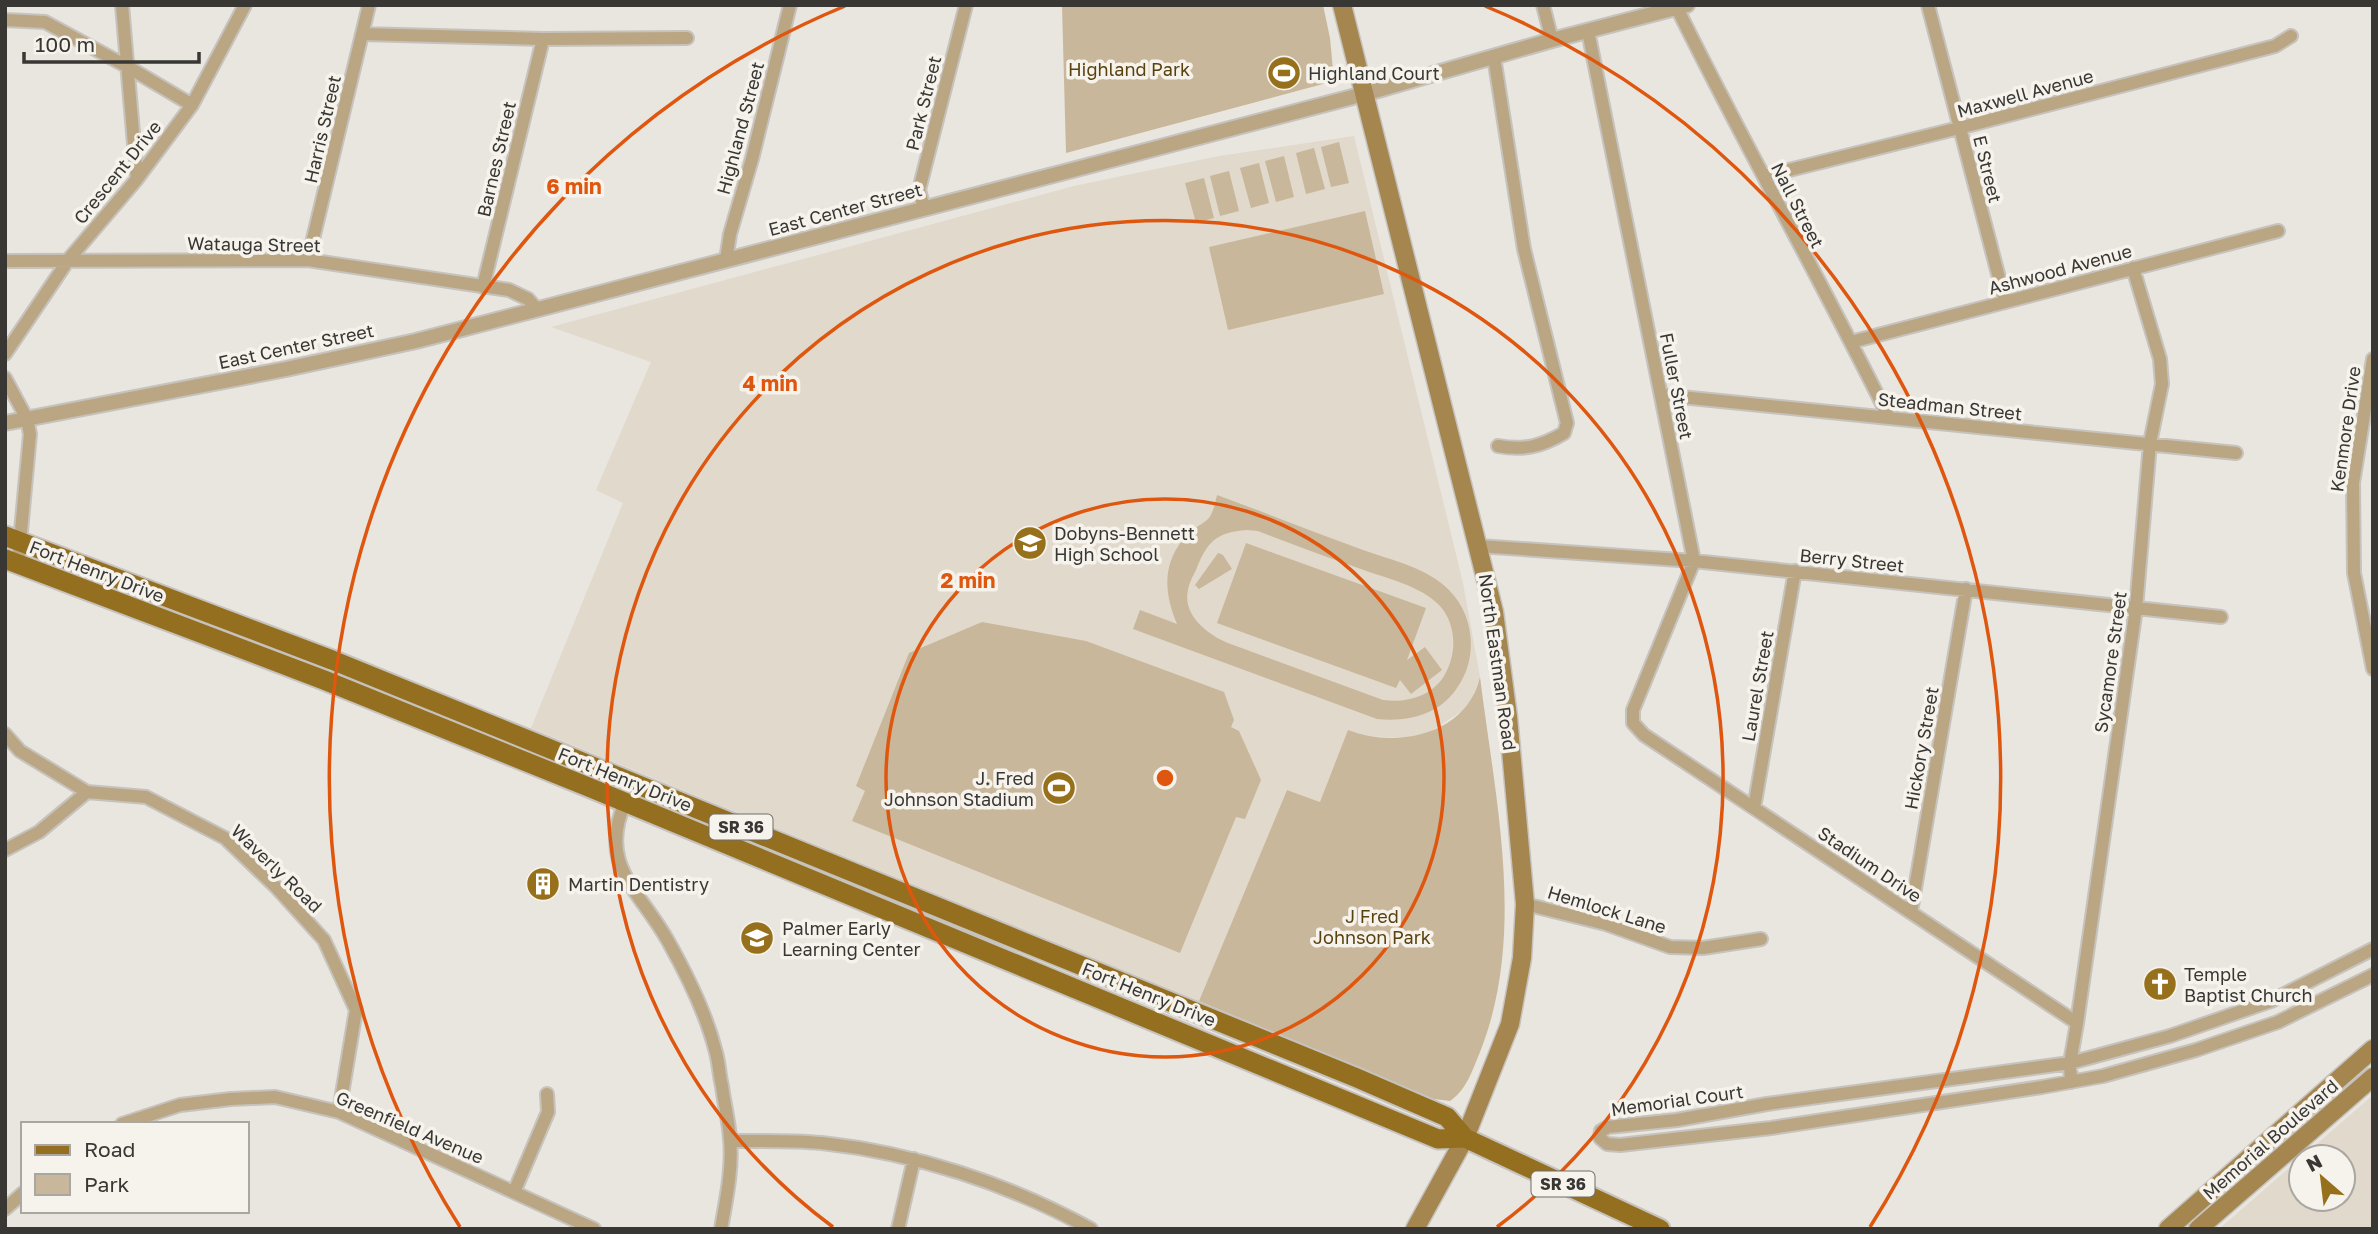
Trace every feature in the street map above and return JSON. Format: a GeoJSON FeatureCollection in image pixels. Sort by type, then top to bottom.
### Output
{"type":"FeatureCollection","features":[{"type":"Feature","properties":{"kind":"main road","name":"North Eastman Road"},"geometry":{"type":"LineString","coordinates":[[1342,5],[1494,611],[1502,665],[1525,904],[1522,958],[1510,1024],[1465,1139],[1415,1229]]}},
{"type":"Feature","properties":{"kind":"main road","name":"Fort Henry Drive"},"geometry":{"type":"LineString","coordinates":[[13,539],[332,660],[1345,1073],[1447,1117],[1465,1139]]}},
{"type":"Feature","properties":{"kind":"main road","name":"Fort Henry Drive"},"geometry":{"type":"LineString","coordinates":[[12,561],[337,685],[1438,1139],[1465,1139],[1660,1229]]}},
{"type":"Feature","properties":{"kind":"main road","name":"Memorial Boulevard"},"geometry":{"type":"LineString","coordinates":[[2168,1229],[2373,1049]]}},
{"type":"Feature","properties":{"kind":"main road","name":"Memorial Boulevard"},"geometry":{"type":"LineString","coordinates":[[2198,1229],[2373,1077]]}},
{"type":"Feature","properties":{"kind":"street"},"geometry":{"type":"LineString","coordinates":[[122,5],[137,179]]}},
{"type":"Feature","properties":{"kind":"street","name":"Crescent Drive"},"geometry":{"type":"LineString","coordinates":[[5,354],[69,259],[137,179],[192,106],[245,5]]}},
{"type":"Feature","properties":{"kind":"street","name":"Harris Street"},"geometry":{"type":"LineString","coordinates":[[308,260],[369,5]]}},
{"type":"Feature","properties":{"kind":"street","name":"Highland Street"},"geometry":{"type":"LineString","coordinates":[[726,260],[730,234],[752,159],[790,5]]}},
{"type":"Feature","properties":{"kind":"street","name":"Park Street"},"geometry":{"type":"LineString","coordinates":[[924,208],[919,190],[966,5]]}},
{"type":"Feature","properties":{"kind":"street"},"geometry":{"type":"LineString","coordinates":[[1543,5],[1552,40]]}},
{"type":"Feature","properties":{"kind":"street","name":"E Street"},"geometry":{"type":"LineString","coordinates":[[1928,5],[2005,301]]}},
{"type":"Feature","properties":{"kind":"street","name":"East Center Street"},"geometry":{"type":"LineString","coordinates":[[5,423],[416,341],[1364,94],[1552,40],[1682,7]]}},
{"type":"Feature","properties":{"kind":"street","name":"Nall Street"},"geometry":{"type":"LineString","coordinates":[[1682,7],[1722,99],[1765,176],[1889,418]]}},
{"type":"Feature","properties":{"kind":"street"},"geometry":{"type":"LineString","coordinates":[[5,20],[45,22],[128,67],[192,106]]}},
{"type":"Feature","properties":{"kind":"street","name":"Fuller Street"},"geometry":{"type":"LineString","coordinates":[[1588,31],[1694,561]]}},
{"type":"Feature","properties":{"kind":"street"},"geometry":{"type":"LineString","coordinates":[[362,34],[543,39],[687,38]]}},
{"type":"Feature","properties":{"kind":"street","name":"Maxwell Avenue"},"geometry":{"type":"LineString","coordinates":[[1765,176],[2275,46],[2291,36]]}},
{"type":"Feature","properties":{"kind":"street","name":"Barnes Street"},"geometry":{"type":"LineString","coordinates":[[484,287],[543,39]]}},
{"type":"Feature","properties":{"kind":"street"},"geometry":{"type":"LineString","coordinates":[[1494,57],[1524,248],[1567,423],[1564,433],[1550,442],[1525,450],[1498,446]]}},
{"type":"Feature","properties":{"kind":"street","name":"Ashwood Avenue"},"geometry":{"type":"LineString","coordinates":[[1851,342],[2278,231]]}},
{"type":"Feature","properties":{"kind":"street","name":"Watauga Street"},"geometry":{"type":"LineString","coordinates":[[5,261],[308,260],[509,290],[528,299],[536,308]]}},
{"type":"Feature","properties":{"kind":"street","name":"Sycamore Street"},"geometry":{"type":"LineString","coordinates":[[2071,1082],[2070,1063],[2136,608],[2150,443],[2162,384],[2160,359],[2133,268]]}},
{"type":"Feature","properties":{"kind":"street","name":"Kenmore Drive"},"geometry":{"type":"LineString","coordinates":[[2373,359],[2353,483],[2354,573],[2373,669]]}},
{"type":"Feature","properties":{"kind":"street"},"geometry":{"type":"LineString","coordinates":[[5,378],[27,418],[30,433],[12,561]]}},
{"type":"Feature","properties":{"kind":"street","name":"Steadman Street"},"geometry":{"type":"LineString","coordinates":[[1661,395],[2236,453]]}},
{"type":"Feature","properties":{"kind":"street","name":"Berry Street"},"geometry":{"type":"LineString","coordinates":[[1479,545],[1694,561],[2221,617]]}},
{"type":"Feature","properties":{"kind":"street","name":"Stadium Drive"},"geometry":{"type":"LineString","coordinates":[[1694,561],[1633,710],[1633,723],[1644,735],[2077,1023]]}},
{"type":"Feature","properties":{"kind":"street","name":"Laurel Street"},"geometry":{"type":"LineString","coordinates":[[1754,807],[1795,571]]}},
{"type":"Feature","properties":{"kind":"street","name":"Hickory Street"},"geometry":{"type":"LineString","coordinates":[[1912,912],[1966,589]]}},
{"type":"Feature","properties":{"kind":"street","name":"Waverly Road"},"geometry":{"type":"LineString","coordinates":[[5,734],[20,751],[87,792],[146,797],[225,838],[276,887],[324,940],[356,1010],[339,1112]]}},
{"type":"Feature","properties":{"kind":"street"},"geometry":{"type":"LineString","coordinates":[[5,850],[39,832],[87,792]]}},
{"type":"Feature","properties":{"kind":"street"},"geometry":{"type":"LineString","coordinates":[[625,803],[617,821],[616,849],[622,873],[668,939],[692,988],[715,1049],[731,1141],[727,1198],[721,1229]]}},
{"type":"Feature","properties":{"kind":"street","name":"Hemlock Lane"},"geometry":{"type":"LineString","coordinates":[[1525,904],[1597,921],[1670,947],[1703,948],[1761,939]]}},
{"type":"Feature","properties":{"kind":"street","name":"Memorial Court"},"geometry":{"type":"LineString","coordinates":[[2373,949],[2271,1001],[2170,1036],[2070,1063],[1608,1128],[1601,1131],[1600,1138],[1607,1144],[1620,1145],[1771,1128],[2103,1076],[2196,1050],[2278,1022],[2373,975]]}},
{"type":"Feature","properties":{"kind":"street"},"geometry":{"type":"LineString","coordinates":[[2271,1001],[2278,1022]]}},
{"type":"Feature","properties":{"kind":"street"},"geometry":{"type":"LineString","coordinates":[[514,1192],[548,1112],[547,1094]]}},
{"type":"Feature","properties":{"kind":"street","name":"Greenfield Avenue"},"geometry":{"type":"LineString","coordinates":[[128,1122],[180,1105],[275,1097],[339,1112],[594,1229]]}},
{"type":"Feature","properties":{"kind":"street"},"geometry":{"type":"LineString","coordinates":[[1767,1104],[1771,1128]]}},
{"type":"Feature","properties":{"kind":"street"},"geometry":{"type":"LineString","coordinates":[[731,1141],[822,1143],[914,1159],[980,1179],[1048,1205],[1091,1229]]}},
{"type":"Feature","properties":{"kind":"street"},"geometry":{"type":"LineString","coordinates":[[898,1229],[914,1159]]}},
{"type":"Feature","properties":{"kind":"street"},"geometry":{"type":"LineString","coordinates":[[5,1209],[21,1195]]}},
{"type":"Feature","properties":{"kind":"shaded area","name":"Dobyns-Bennett High School"},"geometry":{"type":"Polygon","coordinates":[[[1354,136],[1463,583],[1480,677],[1472,699],[1462,711],[1428,733],[1406,738],[1364,736],[1320,802],[1287,790],[1199,1001],[531,728],[623,503],[596,490],[651,362],[551,327],[1074,186],[1219,156],[1354,136]]]}},
{"type":"Feature","properties":{"kind":"shaded area"},"geometry":{"type":"Polygon","coordinates":[[[2373,1095],[2373,1229],[2219,1229],[2287,1170],[2287,1213],[2357,1213],[2357,1143],[2318,1143],[2373,1095]]]}},
{"type":"Feature","properties":{"kind":"green space","name":"Highland Park"},"geometry":{"type":"Polygon","coordinates":[[[1062,5],[1323,5],[1330,38],[1334,81],[1066,153],[1062,5]]]}},
{"type":"Feature","properties":{"kind":"green space"},"geometry":{"type":"Polygon","coordinates":[[[1339,142],[1349,183],[1331,187],[1321,147],[1339,142]]]}},
{"type":"Feature","properties":{"kind":"green space"},"geometry":{"type":"Polygon","coordinates":[[[1314,148],[1325,189],[1306,194],[1296,153],[1314,148]]]}},
{"type":"Feature","properties":{"kind":"green space"},"geometry":{"type":"Polygon","coordinates":[[[1284,156],[1294,197],[1276,202],[1265,161],[1284,156]]]}},
{"type":"Feature","properties":{"kind":"green space"},"geometry":{"type":"Polygon","coordinates":[[[1259,163],[1269,203],[1251,208],[1240,168],[1259,163]]]}},
{"type":"Feature","properties":{"kind":"green space"},"geometry":{"type":"Polygon","coordinates":[[[1229,171],[1239,211],[1220,216],[1210,176],[1229,171]]]}},
{"type":"Feature","properties":{"kind":"green space"},"geometry":{"type":"Polygon","coordinates":[[[1204,178],[1214,218],[1196,223],[1185,183],[1204,178]]]}},
{"type":"Feature","properties":{"kind":"green space"},"geometry":{"type":"Polygon","coordinates":[[[1365,211],[1384,294],[1228,330],[1209,247],[1365,211]]]}},
{"type":"Feature","properties":{"kind":"green space"},"geometry":{"type":"Polygon","coordinates":[[[1217,495],[1409,566],[1440,582],[1458,600],[1471,638],[1471,651],[1464,677],[1450,697],[1422,715],[1377,719],[1133,629],[1140,610],[1177,624],[1169,600],[1170,565],[1180,543],[1209,518],[1217,495]],[[1236,531],[1214,540],[1204,552],[1190,582],[1187,599],[1189,608],[1198,623],[1212,635],[1383,700],[1417,697],[1439,683],[1451,659],[1453,640],[1446,614],[1432,599],[1402,583],[1258,531],[1236,531]]]}},
{"type":"Feature","properties":{"kind":"green space"},"geometry":{"type":"Polygon","coordinates":[[[1246,543],[1426,608],[1407,660],[1425,647],[1442,670],[1411,694],[1400,680],[1396,688],[1217,623],[1246,543]]]}},
{"type":"Feature","properties":{"kind":"green space"},"geometry":{"type":"Polygon","coordinates":[[[1218,553],[1223,555],[1232,569],[1199,589],[1195,585],[1218,553]]]}},
{"type":"Feature","properties":{"kind":"green space","name":"J. Fred Johnson Stadium"},"geometry":{"type":"Polygon","coordinates":[[[982,622],[1086,641],[1224,692],[1234,720],[1231,727],[1239,731],[1261,780],[1245,819],[1236,817],[1180,953],[852,821],[865,791],[856,786],[909,653],[982,622]]]}},
{"type":"Feature","properties":{"kind":"green space","name":"J Fred Johnson Park"},"geometry":{"type":"Polygon","coordinates":[[[1480,677],[1499,818],[1505,914],[1502,961],[1494,1007],[1480,1052],[1461,1091],[1450,1101],[1434,1099],[1199,1001],[1287,790],[1320,802],[1348,730],[1387,738],[1427,732],[1445,724],[1461,712],[1473,697],[1480,677]]]}},
{"type":"Feature","properties":{"kind":"place","name":"Highland Court"},"geometry":{"type":"Point","coordinates":[1284,73]}},
{"type":"Feature","properties":{"kind":"place","name":"Dobyns-Bennett High School"},"geometry":{"type":"Point","coordinates":[1030,543]}},
{"type":"Feature","properties":{"kind":"place","name":"J. Fred Johnson Stadium"},"geometry":{"type":"Point","coordinates":[1059,788]}},
{"type":"Feature","properties":{"kind":"place","name":"Martin Dentistry"},"geometry":{"type":"Point","coordinates":[543,884]}},
{"type":"Feature","properties":{"kind":"place","name":"Palmer Early Learning Center"},"geometry":{"type":"Point","coordinates":[757,938]}},
{"type":"Feature","properties":{"kind":"place","name":"Temple Baptist Church"},"geometry":{"type":"Point","coordinates":[2160,984]}}]}
